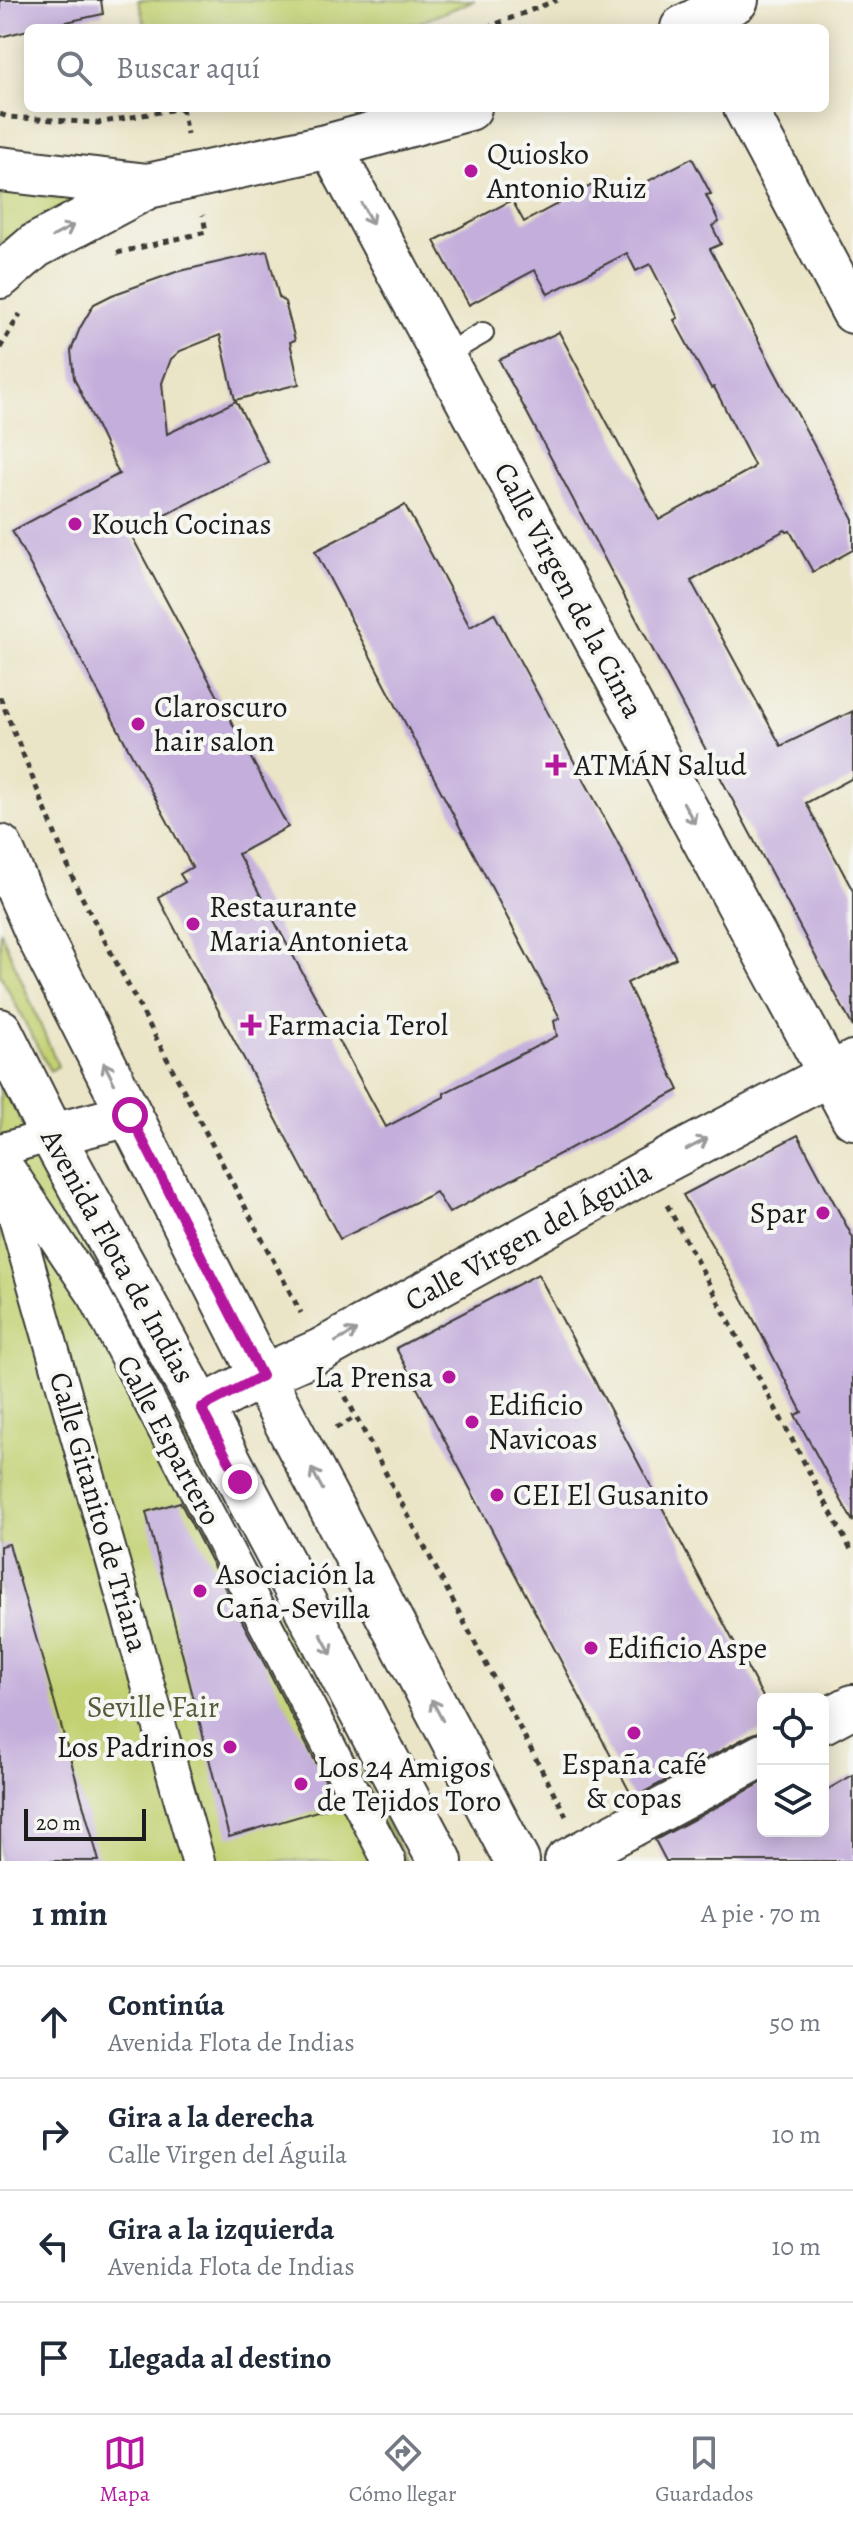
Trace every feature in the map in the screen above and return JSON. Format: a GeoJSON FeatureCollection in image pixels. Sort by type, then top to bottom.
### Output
{"type":"FeatureCollection","features":[{"type":"Feature","properties":{"kind":"main road"},"geometry":{"type":"LineString","coordinates":[[698,24],[736,0]]}},
{"type":"Feature","properties":{"kind":"main road"},"geometry":{"type":"LineString","coordinates":[[11,294],[35,246],[148,186],[330,146],[454,112]]}},
{"type":"Feature","properties":{"kind":"main road"},"geometry":{"type":"LineString","coordinates":[[0,169],[148,186]]}},
{"type":"Feature","properties":{"kind":"main road"},"geometry":{"type":"LineString","coordinates":[[0,847],[37,932],[262,1376],[508,1845],[436,1854]]}},
{"type":"Feature","properties":{"kind":"main road","name":"Avenida Flota de Indias"},"geometry":{"type":"LineString","coordinates":[[0,1031],[52,1135],[201,1408],[436,1854]]}},
{"type":"Feature","properties":{"kind":"street"},"geometry":{"type":"LineString","coordinates":[[747,112],[853,312]]}},
{"type":"Feature","properties":{"kind":"street","name":"Calle Virgen de la Cinta"},"geometry":{"type":"LineString","coordinates":[[330,146],[443,356],[842,1068],[853,1118]]}},
{"type":"Feature","properties":{"kind":"street","name":"Calle Virgen del Águila"},"geometry":{"type":"LineString","coordinates":[[201,1408],[321,1350],[648,1170],[842,1068]]}},
{"type":"Feature","properties":{"kind":"street"},"geometry":{"type":"LineString","coordinates":[[0,1150],[130,1115]]}},
{"type":"Feature","properties":{"kind":"street","name":"Calle Espartero"},"geometry":{"type":"LineString","coordinates":[[0,1156],[95,1297],[388,1861]]}},
{"type":"Feature","properties":{"kind":"street","name":"Calle Gitanito de Triana"},"geometry":{"type":"LineString","coordinates":[[0,1164],[198,1861]]}},
{"type":"Feature","properties":{"kind":"street"},"geometry":{"type":"LineString","coordinates":[[829,1719],[853,1706]]}},
{"type":"Feature","properties":{"kind":"street"},"geometry":{"type":"LineString","coordinates":[[568,1841],[757,1758]]}},
{"type":"Feature","properties":{"kind":"street"},"geometry":{"type":"LineString","coordinates":[[388,1861],[436,1854]]}},
{"type":"Feature","properties":{"kind":"lane"},"geometry":{"type":"LineString","coordinates":[[443,356],[483,333]]}},
{"type":"Feature","properties":{"kind":"path"},"geometry":{"type":"LineString","coordinates":[[496,24],[557,0]]}},
{"type":"Feature","properties":{"kind":"path"},"geometry":{"type":"LineString","coordinates":[[0,114],[98,123],[160,112]]}},
{"type":"Feature","properties":{"kind":"path"},"geometry":{"type":"LineString","coordinates":[[114,254],[206,232]]}},
{"type":"Feature","properties":{"kind":"path"},"geometry":{"type":"LineString","coordinates":[[0,348],[11,294]]}},
{"type":"Feature","properties":{"kind":"path"},"geometry":{"type":"LineString","coordinates":[[0,697],[76,886],[306,1322]]}},
{"type":"Feature","properties":{"kind":"path"},"geometry":{"type":"LineString","coordinates":[[648,1170],[853,1554]]}},
{"type":"Feature","properties":{"kind":"path"},"geometry":{"type":"LineString","coordinates":[[334,1376],[568,1841]]}},
{"type":"Feature","properties":{"kind":"path"},"geometry":{"type":"LineString","coordinates":[[326,1434],[356,1417]]}},
{"type":"Feature","properties":{"kind":"green space"},"geometry":{"type":"Polygon","coordinates":[[[138,0],[475,0],[412,24],[145,24],[138,0]]]}},
{"type":"Feature","properties":{"kind":"green space"},"geometry":{"type":"Polygon","coordinates":[[[0,189],[74,201],[29,224],[0,244],[0,189]]]}},
{"type":"Feature","properties":{"kind":"green space"},"geometry":{"type":"Polygon","coordinates":[[[0,930],[58,1066],[50,1071],[0,974],[0,930]]]}},
{"type":"Feature","properties":{"kind":"green space","name":"Seville Fair"},"geometry":{"type":"Polygon","coordinates":[[[0,1075],[11,1101],[406,1861],[0,1861],[0,1075]]]}},
{"type":"Feature","properties":{"kind":"building"},"geometry":{"type":"Polygon","coordinates":[[[0,0],[101,0],[103,14],[57,24],[24,24],[24,31],[0,37],[0,0]]]}},
{"type":"Feature","properties":{"kind":"building"},"geometry":{"type":"Polygon","coordinates":[[[692,158],[711,194],[706,195],[719,222],[712,226],[721,244],[710,249],[853,519],[853,550],[813,572],[790,531],[785,530],[691,581],[781,746],[853,711],[853,778],[806,803],[853,891],[853,1027],[499,360],[559,332],[659,520],[753,468],[714,387],[711,388],[674,320],[678,318],[650,264],[636,271],[627,253],[548,294],[535,270],[469,305],[434,241],[512,200],[524,222],[605,178],[616,198],[692,158]]]}},
{"type":"Feature","properties":{"kind":"building"},"geometry":{"type":"Polygon","coordinates":[[[267,251],[295,340],[290,342],[299,384],[235,400],[220,335],[180,351],[171,359],[162,383],[167,434],[236,401],[268,462],[130,533],[288,827],[238,854],[386,1127],[444,1097],[444,1093],[557,1036],[554,1021],[560,1018],[315,551],[405,505],[470,627],[494,613],[617,841],[676,958],[627,983],[679,1090],[449,1213],[436,1192],[340,1239],[158,897],[185,882],[180,874],[192,867],[12,531],[119,474],[74,378],[71,351],[94,304],[176,272],[267,251]]]}},
{"type":"Feature","properties":{"kind":"building"},"geometry":{"type":"Polygon","coordinates":[[[798,1135],[853,1238],[853,1522],[795,1415],[802,1412],[744,1301],[683,1195],[798,1135]]]}},
{"type":"Feature","properties":{"kind":"building"},"geometry":{"type":"Polygon","coordinates":[[[538,1274],[761,1693],[757,1693],[757,1733],[633,1798],[396,1348],[538,1274]]]}},
{"type":"Feature","properties":{"kind":"building"},"geometry":{"type":"Polygon","coordinates":[[[180,1502],[338,1805],[229,1837],[146,1512],[180,1502]]]}},
{"type":"Feature","properties":{"kind":"building"},"geometry":{"type":"Polygon","coordinates":[[[9,1544],[99,1861],[0,1861],[0,1546],[9,1544]]]}},
{"type":"Feature","properties":{"kind":"building"},"geometry":{"type":"Polygon","coordinates":[[[853,1775],[853,1861],[666,1861],[655,1840],[757,1785],[757,1837],[829,1837],[829,1789],[853,1775]]]}},
{"type":"Feature","properties":{"kind":"place","name":"Quiosko Antonio Ruiz"},"geometry":{"type":"Point","coordinates":[471,171]}},
{"type":"Feature","properties":{"kind":"place","name":"Kouch Cocinas"},"geometry":{"type":"Point","coordinates":[75,524]}},
{"type":"Feature","properties":{"kind":"place","name":"Claroscuro hair salon"},"geometry":{"type":"Point","coordinates":[138,724]}},
{"type":"Feature","properties":{"kind":"place","name":"ATMÁN Salud"},"geometry":{"type":"Point","coordinates":[556,765]}},
{"type":"Feature","properties":{"kind":"place","name":"Restaurante Maria Antonieta"},"geometry":{"type":"Point","coordinates":[193,924]}},
{"type":"Feature","properties":{"kind":"place","name":"Farmacia Terol"},"geometry":{"type":"Point","coordinates":[251,1025]}},
{"type":"Feature","properties":{"kind":"place","name":"Spar"},"geometry":{"type":"Point","coordinates":[823,1213]}},
{"type":"Feature","properties":{"kind":"place","name":"La Prensa"},"geometry":{"type":"Point","coordinates":[449,1377]}},
{"type":"Feature","properties":{"kind":"place","name":"Edificio Navicoas"},"geometry":{"type":"Point","coordinates":[472,1422]}},
{"type":"Feature","properties":{"kind":"place","name":"CEI El Gusanito"},"geometry":{"type":"Point","coordinates":[497,1495]}},
{"type":"Feature","properties":{"kind":"place","name":"Asociación la Caña-Sevilla"},"geometry":{"type":"Point","coordinates":[200,1591]}},
{"type":"Feature","properties":{"kind":"place","name":"Edificio Aspe"},"geometry":{"type":"Point","coordinates":[591,1648]}},
{"type":"Feature","properties":{"kind":"place","name":"España café & copas"},"geometry":{"type":"Point","coordinates":[634,1733]}},
{"type":"Feature","properties":{"kind":"place","name":"Los Padrinos"},"geometry":{"type":"Point","coordinates":[230,1747]}},
{"type":"Feature","properties":{"kind":"place","name":"Los 24 Amigos de Tejidos Toro"},"geometry":{"type":"Point","coordinates":[301,1784]}},
{"type":"Feature","properties":{"kind":"route"},"geometry":{"type":"LineString","coordinates":[[130,1115],[262,1376],[201,1408],[240,1482]]}}]}
